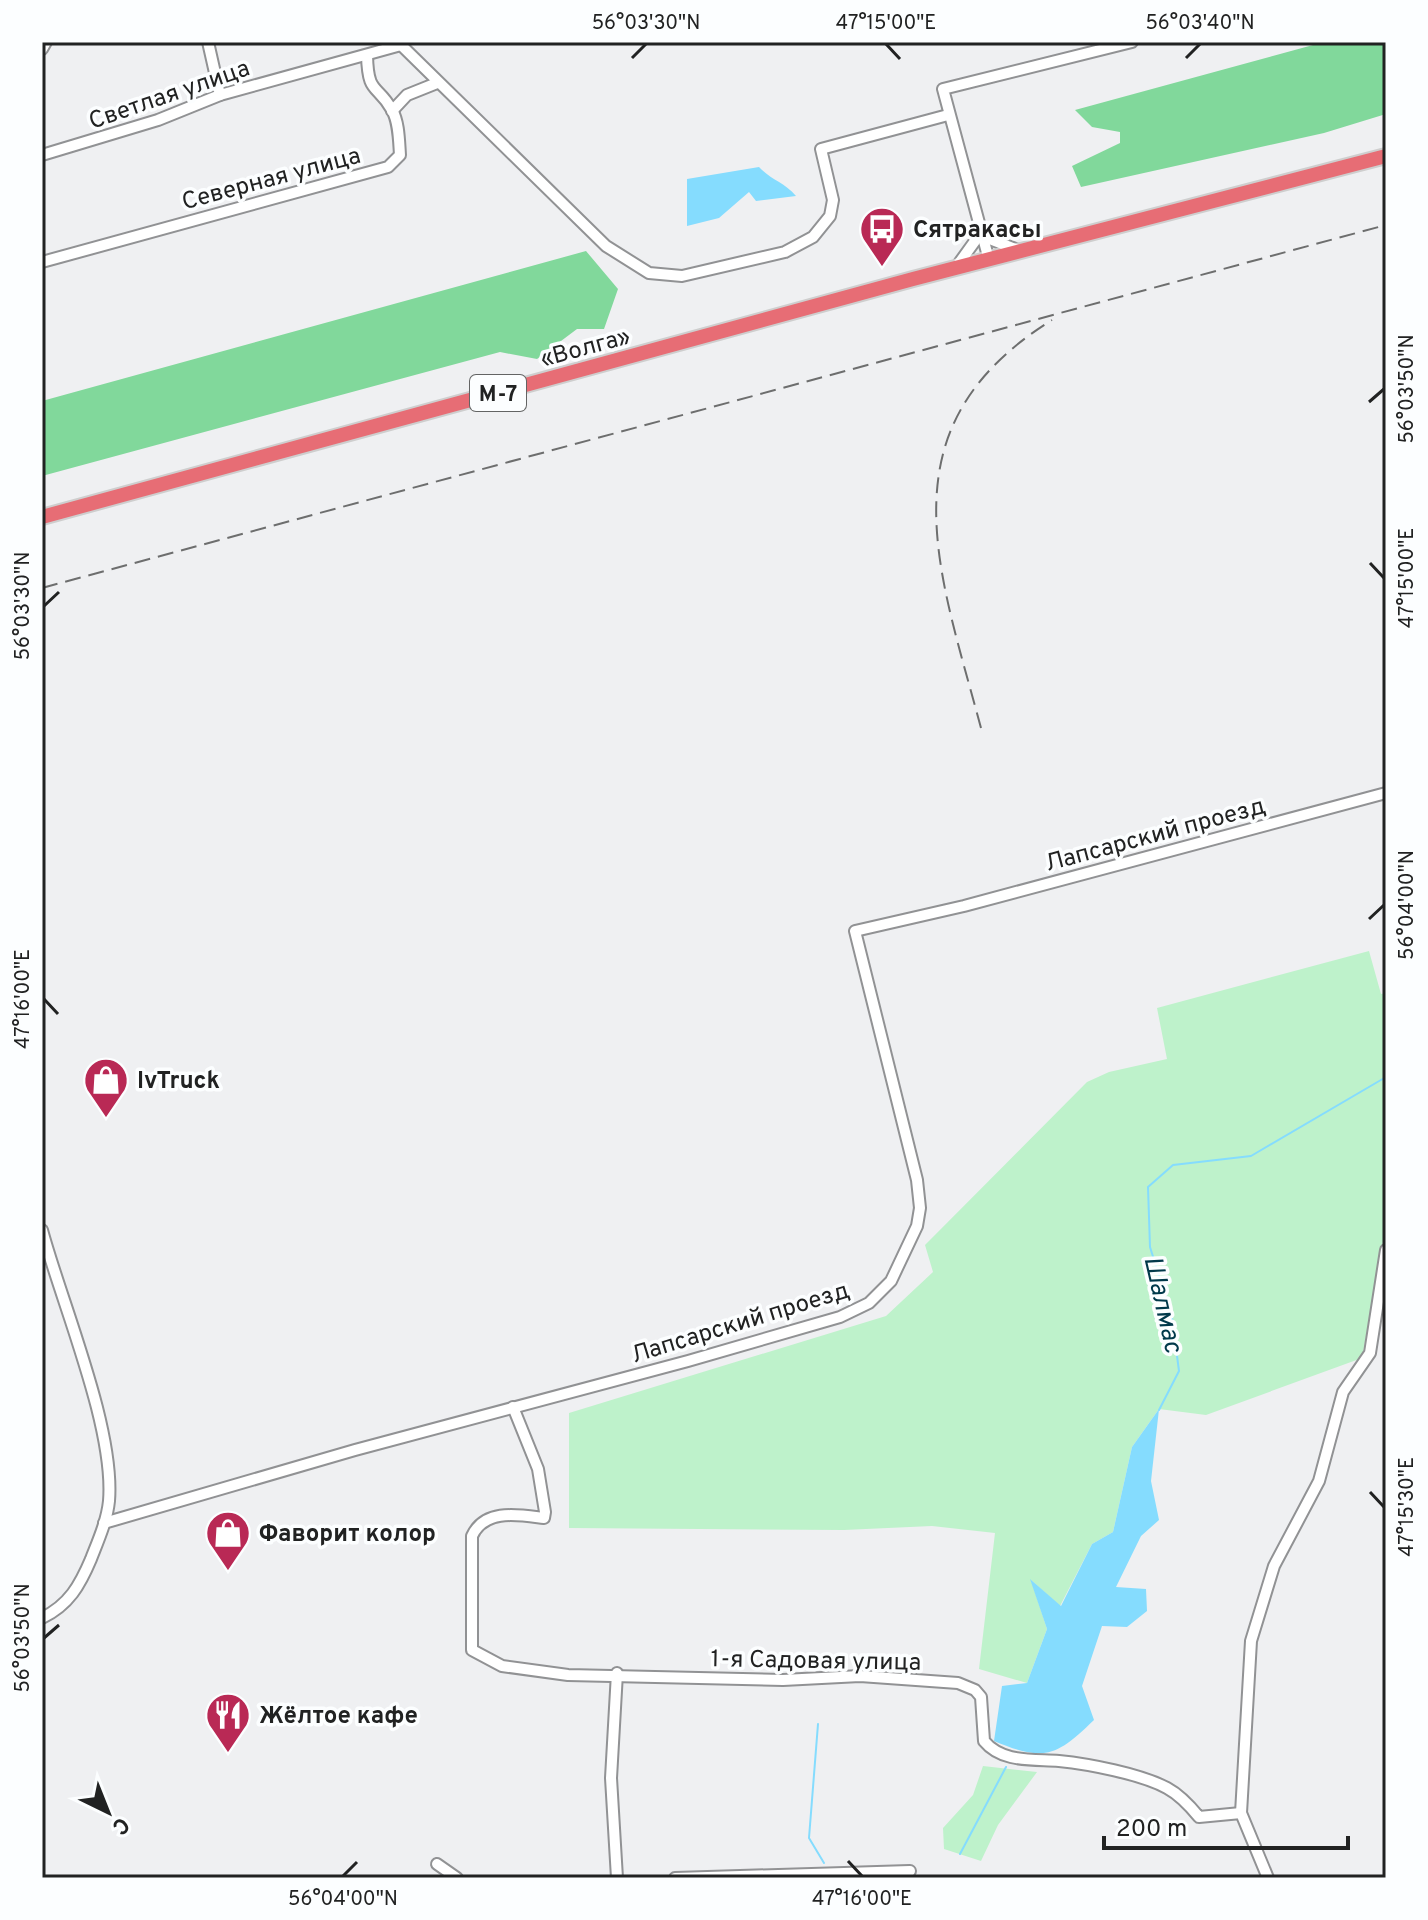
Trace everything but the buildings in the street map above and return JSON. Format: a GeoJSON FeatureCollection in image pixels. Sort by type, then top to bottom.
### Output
{"type":"FeatureCollection","features":[{"type":"Feature","properties":{"kind":"highway","name":"«Волга»"},"geometry":{"type":"LineString","coordinates":[[42,517],[955,268],[1386,156]]}},
{"type":"Feature","properties":{"kind":"street"},"geometry":{"type":"LineString","coordinates":[[42,49],[46,42]]}},
{"type":"Feature","properties":{"kind":"street"},"geometry":{"type":"LineString","coordinates":[[208,42],[220,95]]}},
{"type":"Feature","properties":{"kind":"street"},"geometry":{"type":"LineString","coordinates":[[989,260],[943,89],[1132,42]]}},
{"type":"Feature","properties":{"kind":"street"},"geometry":{"type":"LineString","coordinates":[[401,44],[437,83],[606,246],[649,273],[682,276],[785,252],[813,237],[830,216],[833,200],[821,149],[948,115]]}},
{"type":"Feature","properties":{"kind":"street","name":"Светлая улица"},"geometry":{"type":"LineString","coordinates":[[42,155],[158,120],[220,95],[401,44]]}},
{"type":"Feature","properties":{"kind":"street","name":"Северная улица"},"geometry":{"type":"LineString","coordinates":[[42,262],[388,167],[400,155],[392,111],[370,84],[367,55]]}},
{"type":"Feature","properties":{"kind":"street"},"geometry":{"type":"LineString","coordinates":[[392,111],[407,95],[437,83]]}},
{"type":"Feature","properties":{"kind":"street"},"geometry":{"type":"LineString","coordinates":[[979,227],[990,239],[1021,251]]}},
{"type":"Feature","properties":{"kind":"street"},"geometry":{"type":"LineString","coordinates":[[955,268],[975,241],[979,227]]}},
{"type":"Feature","properties":{"kind":"street","name":"Лапсарский проезд"},"geometry":{"type":"LineString","coordinates":[[104,1523],[840,1317],[869,1303],[891,1281],[917,1226],[919,1194],[855,931],[964,906],[1386,793]]}},
{"type":"Feature","properties":{"kind":"street"},"geometry":{"type":"LineString","coordinates":[[42,1230],[98,1419],[109,1474],[109,1503],[104,1523],[81,1584],[62,1605],[42,1618]]}},
{"type":"Feature","properties":{"kind":"street"},"geometry":{"type":"LineString","coordinates":[[1268,1878],[1241,1813],[1251,1641],[1274,1566],[1319,1481],[1343,1392],[1370,1353],[1386,1250]]}},
{"type":"Feature","properties":{"kind":"street","name":"1-я Садовая улица"},"geometry":{"type":"LineString","coordinates":[[513,1407],[538,1469],[544,1518],[494,1517],[474,1530],[472,1650],[518,1670],[568,1675],[617,1673],[736,1679],[860,1676],[958,1683],[969,1686],[981,1697],[984,1741],[993,1750],[1014,1758],[1079,1765],[1152,1782],[1175,1794],[1199,1817],[1241,1813]]}},
{"type":"Feature","properties":{"kind":"street"},"geometry":{"type":"LineString","coordinates":[[617,1673],[611,1778],[617,1878]]}},
{"type":"Feature","properties":{"kind":"street"},"geometry":{"type":"LineString","coordinates":[[437,1864],[457,1878]]}},
{"type":"Feature","properties":{"kind":"street"},"geometry":{"type":"LineString","coordinates":[[675,1878],[910,1871]]}},
{"type":"Feature","properties":{"kind":"green space"},"geometry":{"type":"Polygon","coordinates":[[[1324,42],[1386,42],[1386,114],[1324,133],[1081,187],[1072,166],[1120,143],[1120,132],[1092,127],[1075,110],[1324,42]]]}},
{"type":"Feature","properties":{"kind":"green space"},"geometry":{"type":"Polygon","coordinates":[[[586,251],[618,289],[604,329],[577,329],[537,359],[500,352],[42,476],[42,401],[586,251]]]}},
{"type":"Feature","properties":{"kind":"green space"},"geometry":{"type":"Polygon","coordinates":[[[1369,951],[1381,994],[1386,993],[1386,1225],[1362,1358],[1206,1415],[1159,1409],[1132,1447],[1113,1532],[1092,1544],[1060,1606],[1031,1580],[1047,1629],[1027,1683],[979,1669],[995,1533],[932,1526],[844,1530],[569,1528],[569,1413],[886,1316],[933,1272],[925,1245],[1087,1082],[1109,1072],[1167,1059],[1157,1008],[1369,951]]]}},
{"type":"Feature","properties":{"kind":"green space"},"geometry":{"type":"Polygon","coordinates":[[[983,1766],[1037,1772],[998,1825],[981,1861],[944,1849],[943,1828],[973,1795],[983,1766]]]}},
{"type":"Feature","properties":{"kind":"water"},"geometry":{"type":"Polygon","coordinates":[[[759,167],[796,196],[756,201],[749,192],[719,218],[687,226],[687,179],[759,167]]]}},
{"type":"Feature","properties":{"kind":"water"},"geometry":{"type":"Polygon","coordinates":[[[1159,1409],[1151,1481],[1159,1520],[1141,1536],[1116,1587],[1146,1589],[1147,1611],[1127,1627],[1102,1626],[1082,1686],[1094,1720],[1069,1742],[1048,1752],[1025,1752],[994,1741],[1002,1686],[1027,1683],[1047,1629],[1030,1579],[1061,1606],[1092,1544],[1113,1532],[1132,1447],[1159,1409]]]}},
{"type":"Feature","properties":{"kind":"waterway","name":"Шалмас"},"geometry":{"type":"LineString","coordinates":[[1159,1410],[1179,1371],[1172,1318],[1150,1247],[1148,1187],[1173,1165],[1251,1156],[1386,1077]]}},
{"type":"Feature","properties":{"kind":"waterway"},"geometry":{"type":"LineString","coordinates":[[818,1724],[809,1838],[824,1863]]}},
{"type":"Feature","properties":{"kind":"waterway","name":"Шалмас"},"geometry":{"type":"LineString","coordinates":[[960,1854],[1006,1767]]}},
{"type":"Feature","properties":{"kind":"railway"},"geometry":{"type":"LineString","coordinates":[[42,588],[1386,225]]}},
{"type":"Feature","properties":{"kind":"railway"},"geometry":{"type":"LineString","coordinates":[[981,728],[950,613],[940,558],[936,505],[943,454],[962,407],[998,362],[1052,320]]}},
{"type":"Feature","properties":{"kind":"place","name":"Сятракасы"},"geometry":{"type":"Point","coordinates":[882,268]}},
{"type":"Feature","properties":{"kind":"place","name":"IvTruck"},"geometry":{"type":"Point","coordinates":[106,1119]}},
{"type":"Feature","properties":{"kind":"place","name":"Фаворит колор"},"geometry":{"type":"Point","coordinates":[228,1572]}},
{"type":"Feature","properties":{"kind":"place","name":"Жёлтое кафе"},"geometry":{"type":"Point","coordinates":[228,1754]}}]}
